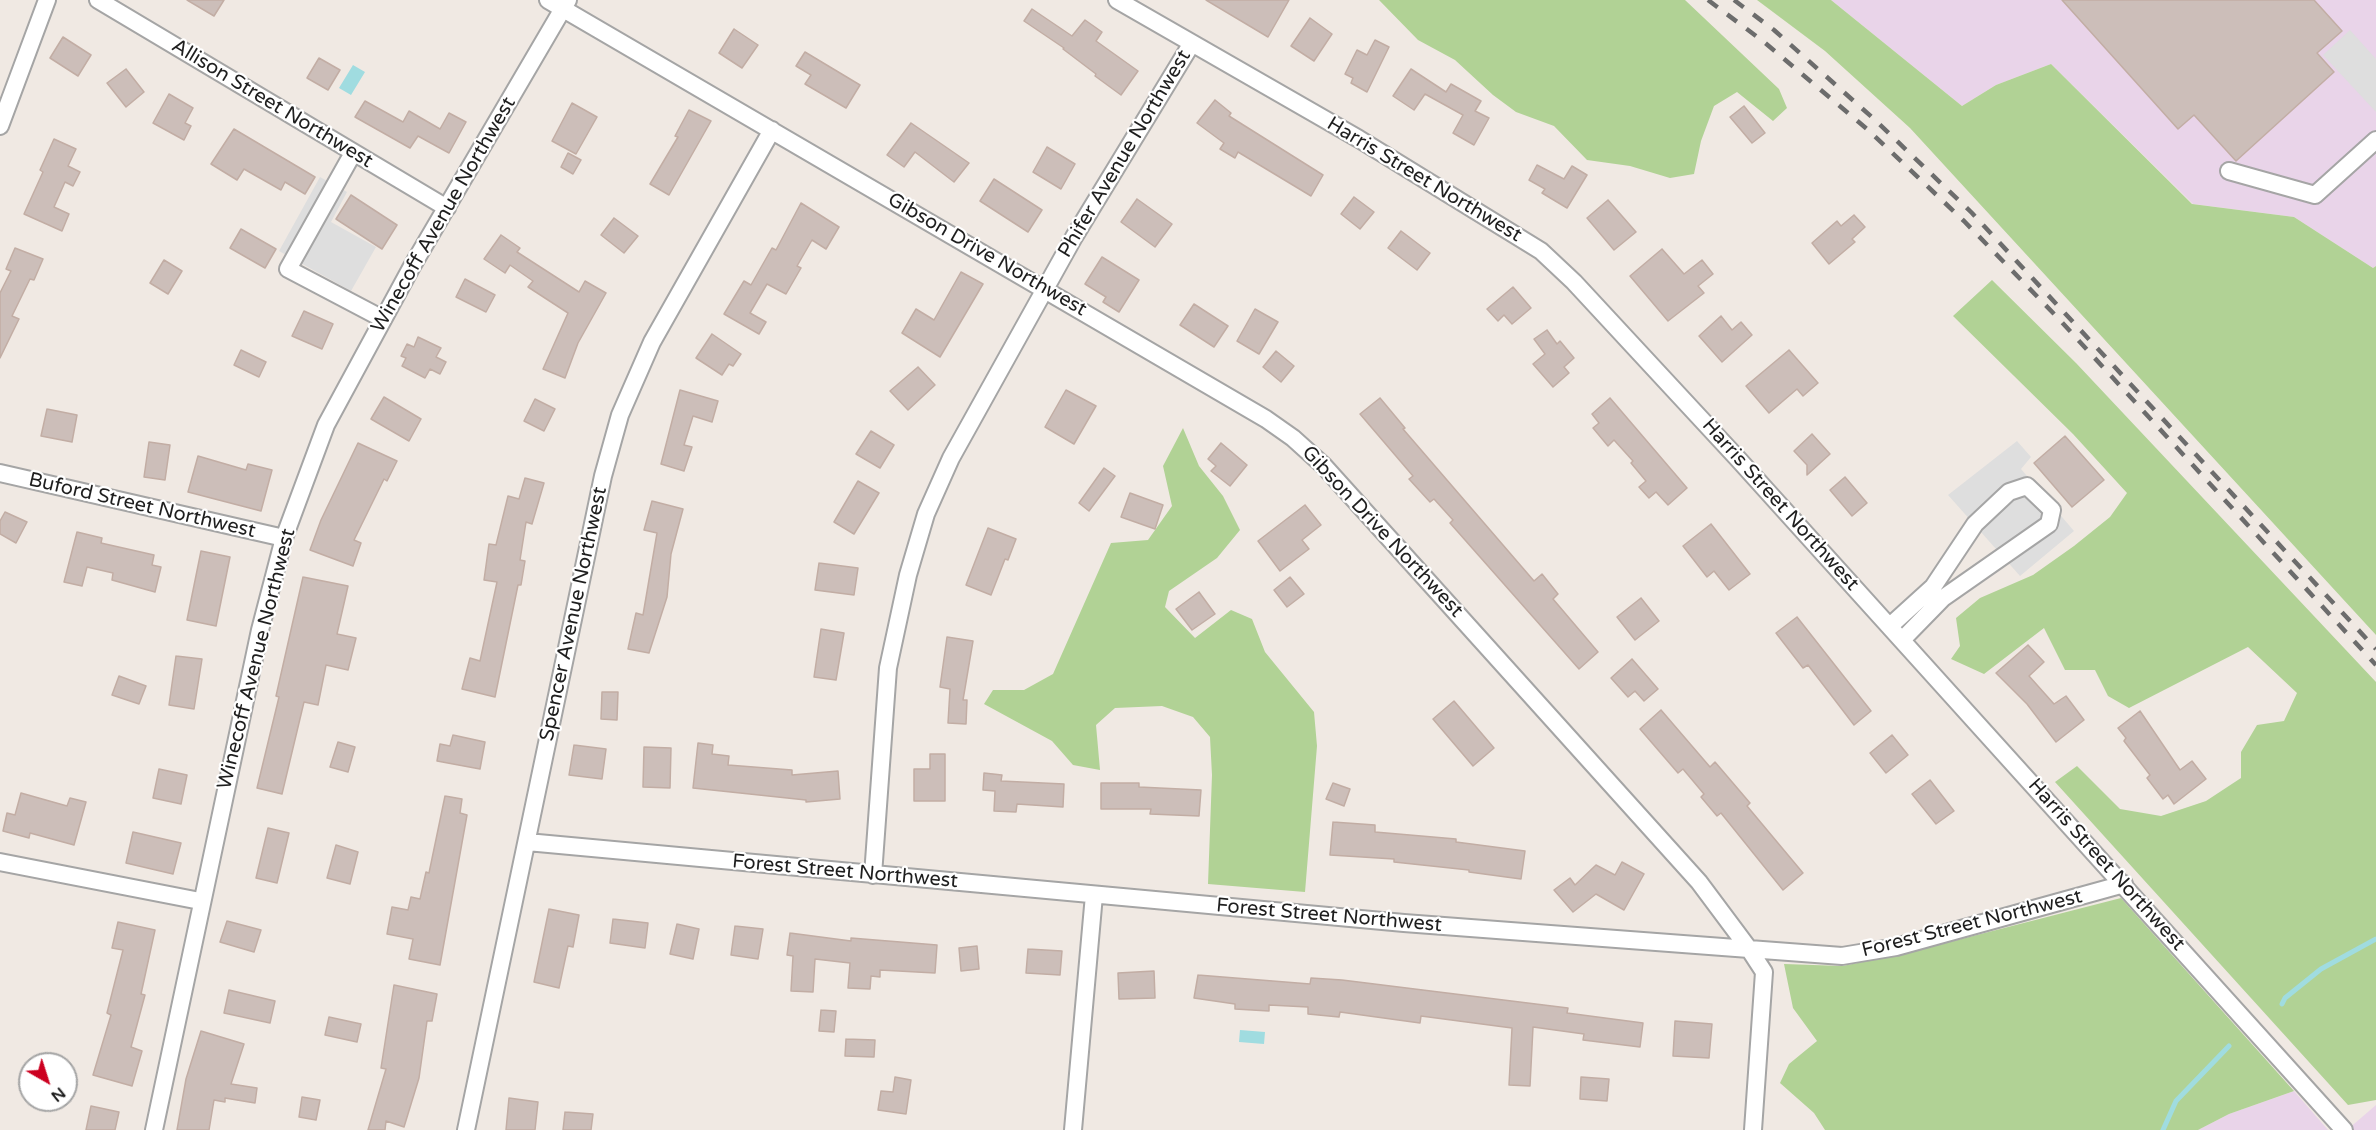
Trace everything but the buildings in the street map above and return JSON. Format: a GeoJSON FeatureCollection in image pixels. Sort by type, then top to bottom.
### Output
{"type":"FeatureCollection","features":[{"type":"Feature","properties":{"kind":"street"},"geometry":{"type":"LineString","coordinates":[[0,126],[47,0]]}},
{"type":"Feature","properties":{"kind":"street","name":"Allison Street Northwest"},"geometry":{"type":"LineString","coordinates":[[98,0],[447,208]]}},
{"type":"Feature","properties":{"kind":"street","name":"Harris Street Northwest"},"geometry":{"type":"LineString","coordinates":[[1117,0],[1359,139],[1541,251],[1590,299],[1890,626],[2344,1130]]}},
{"type":"Feature","properties":{"kind":"street","name":"Gibson Drive Northwest"},"geometry":{"type":"LineString","coordinates":[[559,3],[1266,419],[1293,438],[1324,466],[1699,882],[1764,972],[1753,1130]]}},
{"type":"Feature","properties":{"kind":"street","name":"Winecoff Avenue Northwest"},"geometry":{"type":"LineString","coordinates":[[154,1130],[200,901],[260,630],[284,538],[326,424],[559,3]]}},
{"type":"Feature","properties":{"kind":"street","name":"Phifer Avenue Northwest"},"geometry":{"type":"LineString","coordinates":[[873,875],[888,668],[908,574],[926,514],[951,458],[1045,288],[1192,43]]}},
{"type":"Feature","properties":{"kind":"street","name":"Spencer Avenue Northwest"},"geometry":{"type":"LineString","coordinates":[[466,1130],[603,476],[620,415],[652,342],[772,130]]}},
{"type":"Feature","properties":{"kind":"street"},"geometry":{"type":"LineString","coordinates":[[2229,171],[2315,195],[2376,140]]}},
{"type":"Feature","properties":{"kind":"street"},"geometry":{"type":"LineString","coordinates":[[353,153],[288,269],[383,319]]}},
{"type":"Feature","properties":{"kind":"street","name":"Buford Street Northwest"},"geometry":{"type":"LineString","coordinates":[[0,473],[284,538]]}},
{"type":"Feature","properties":{"kind":"street"},"geometry":{"type":"LineString","coordinates":[[1890,626],[1938,592],[2049,524],[2052,510],[2026,486],[2010,492],[1975,524],[1938,592],[1902,640]]}},
{"type":"Feature","properties":{"kind":"street","name":"Forest Street Northwest"},"geometry":{"type":"LineString","coordinates":[[527,842],[1094,896],[1842,956],[1896,947],[2124,884]]}},
{"type":"Feature","properties":{"kind":"street"},"geometry":{"type":"LineString","coordinates":[[0,862],[200,901]]}},
{"type":"Feature","properties":{"kind":"street"},"geometry":{"type":"LineString","coordinates":[[1073,1130],[1094,896]]}},
{"type":"Feature","properties":{"kind":"shaded area"},"geometry":{"type":"Polygon","coordinates":[[[1831,0],[2376,0],[2376,266],[2373,268],[2294,217],[2193,204],[2051,64],[1996,85],[1962,106],[1831,0]]]}},
{"type":"Feature","properties":{"kind":"shaded area"},"geometry":{"type":"Polygon","coordinates":[[[2350,30],[2376,59],[2376,112],[2323,55],[2350,30]]]}},
{"type":"Feature","properties":{"kind":"shaded area"},"geometry":{"type":"Polygon","coordinates":[[[320,177],[347,192],[331,222],[376,247],[351,291],[279,251],[320,177]]]}},
{"type":"Feature","properties":{"kind":"shaded area"},"geometry":{"type":"Polygon","coordinates":[[[2017,441],[2031,457],[2021,469],[2074,531],[2020,576],[1948,495],[2017,441]]]}},
{"type":"Feature","properties":{"kind":"shaded area"},"geometry":{"type":"Polygon","coordinates":[[[2294,1091],[2328,1130],[2198,1130],[2229,1114],[2294,1091]]]}},
{"type":"Feature","properties":{"kind":"shaded area"},"geometry":{"type":"Polygon","coordinates":[[[2376,1105],[2376,1130],[2347,1130],[2376,1105]]]}},
{"type":"Feature","properties":{"kind":"green space"},"geometry":{"type":"Polygon","coordinates":[[[1379,0],[1685,0],[1779,89],[1787,108],[1773,121],[1737,92],[1714,106],[1701,141],[1694,174],[1670,178],[1630,166],[1587,160],[1554,126],[1516,112],[1493,95],[1455,60],[1418,40],[1379,0]]]}},
{"type":"Feature","properties":{"kind":"green space"},"geometry":{"type":"Polygon","coordinates":[[[1757,0],[1831,0],[1962,106],[1996,85],[2051,64],[2192,204],[2294,217],[2373,268],[2376,266],[2376,635],[1910,128],[1825,51],[1757,0]]]}},
{"type":"Feature","properties":{"kind":"green space"},"geometry":{"type":"Polygon","coordinates":[[[1992,280],[2076,363],[2376,682],[2376,1100],[2348,1105],[2055,782],[2077,766],[2120,809],[2161,816],[2206,801],[2241,778],[2241,752],[2257,725],[2284,721],[2297,693],[2248,647],[2129,708],[2108,696],[2095,670],[2065,670],[2044,628],[1984,674],[1951,659],[1960,646],[1956,618],[1980,598],[2033,575],[2074,546],[2110,517],[2127,493],[2073,434],[1953,316],[1992,280]]]}},
{"type":"Feature","properties":{"kind":"green space"},"geometry":{"type":"Polygon","coordinates":[[[1183,428],[1199,466],[1223,496],[1240,530],[1217,558],[1169,591],[1165,607],[1195,638],[1231,610],[1252,619],[1265,652],[1314,712],[1317,746],[1305,892],[1208,884],[1212,775],[1210,737],[1193,717],[1162,706],[1115,708],[1096,725],[1100,770],[1073,765],[1052,741],[984,704],[993,690],[1024,690],[1053,674],[1111,543],[1148,540],[1172,506],[1163,466],[1183,428]]]}},
{"type":"Feature","properties":{"kind":"green space"},"geometry":{"type":"Polygon","coordinates":[[[2121,898],[2294,1091],[2229,1114],[2198,1130],[1825,1130],[1814,1113],[1780,1083],[1789,1064],[1817,1041],[1793,1008],[1784,964],[1842,966],[1899,955],[2121,898]]]}},
{"type":"Feature","properties":{"kind":"water"},"geometry":{"type":"Polygon","coordinates":[[[353,65],[365,72],[351,95],[339,88],[353,65]]]}},
{"type":"Feature","properties":{"kind":"water"},"geometry":{"type":"Polygon","coordinates":[[[1240,1030],[1265,1032],[1264,1044],[1239,1042],[1240,1030]]]}},
{"type":"Feature","properties":{"kind":"waterway"},"geometry":{"type":"LineString","coordinates":[[2282,1004],[2285,998],[2321,969],[2376,939]]}},
{"type":"Feature","properties":{"kind":"waterway"},"geometry":{"type":"LineString","coordinates":[[2163,1130],[2176,1101],[2229,1046]]}},
{"type":"Feature","properties":{"kind":"railway"},"geometry":{"type":"LineString","coordinates":[[1708,0],[1764,42],[1867,129],[1964,221],[2058,318],[2376,665]]}},
{"type":"Feature","properties":{"kind":"railway"},"geometry":{"type":"LineString","coordinates":[[1734,0],[1774,30],[1874,119],[1972,213],[2376,649]]}}]}
